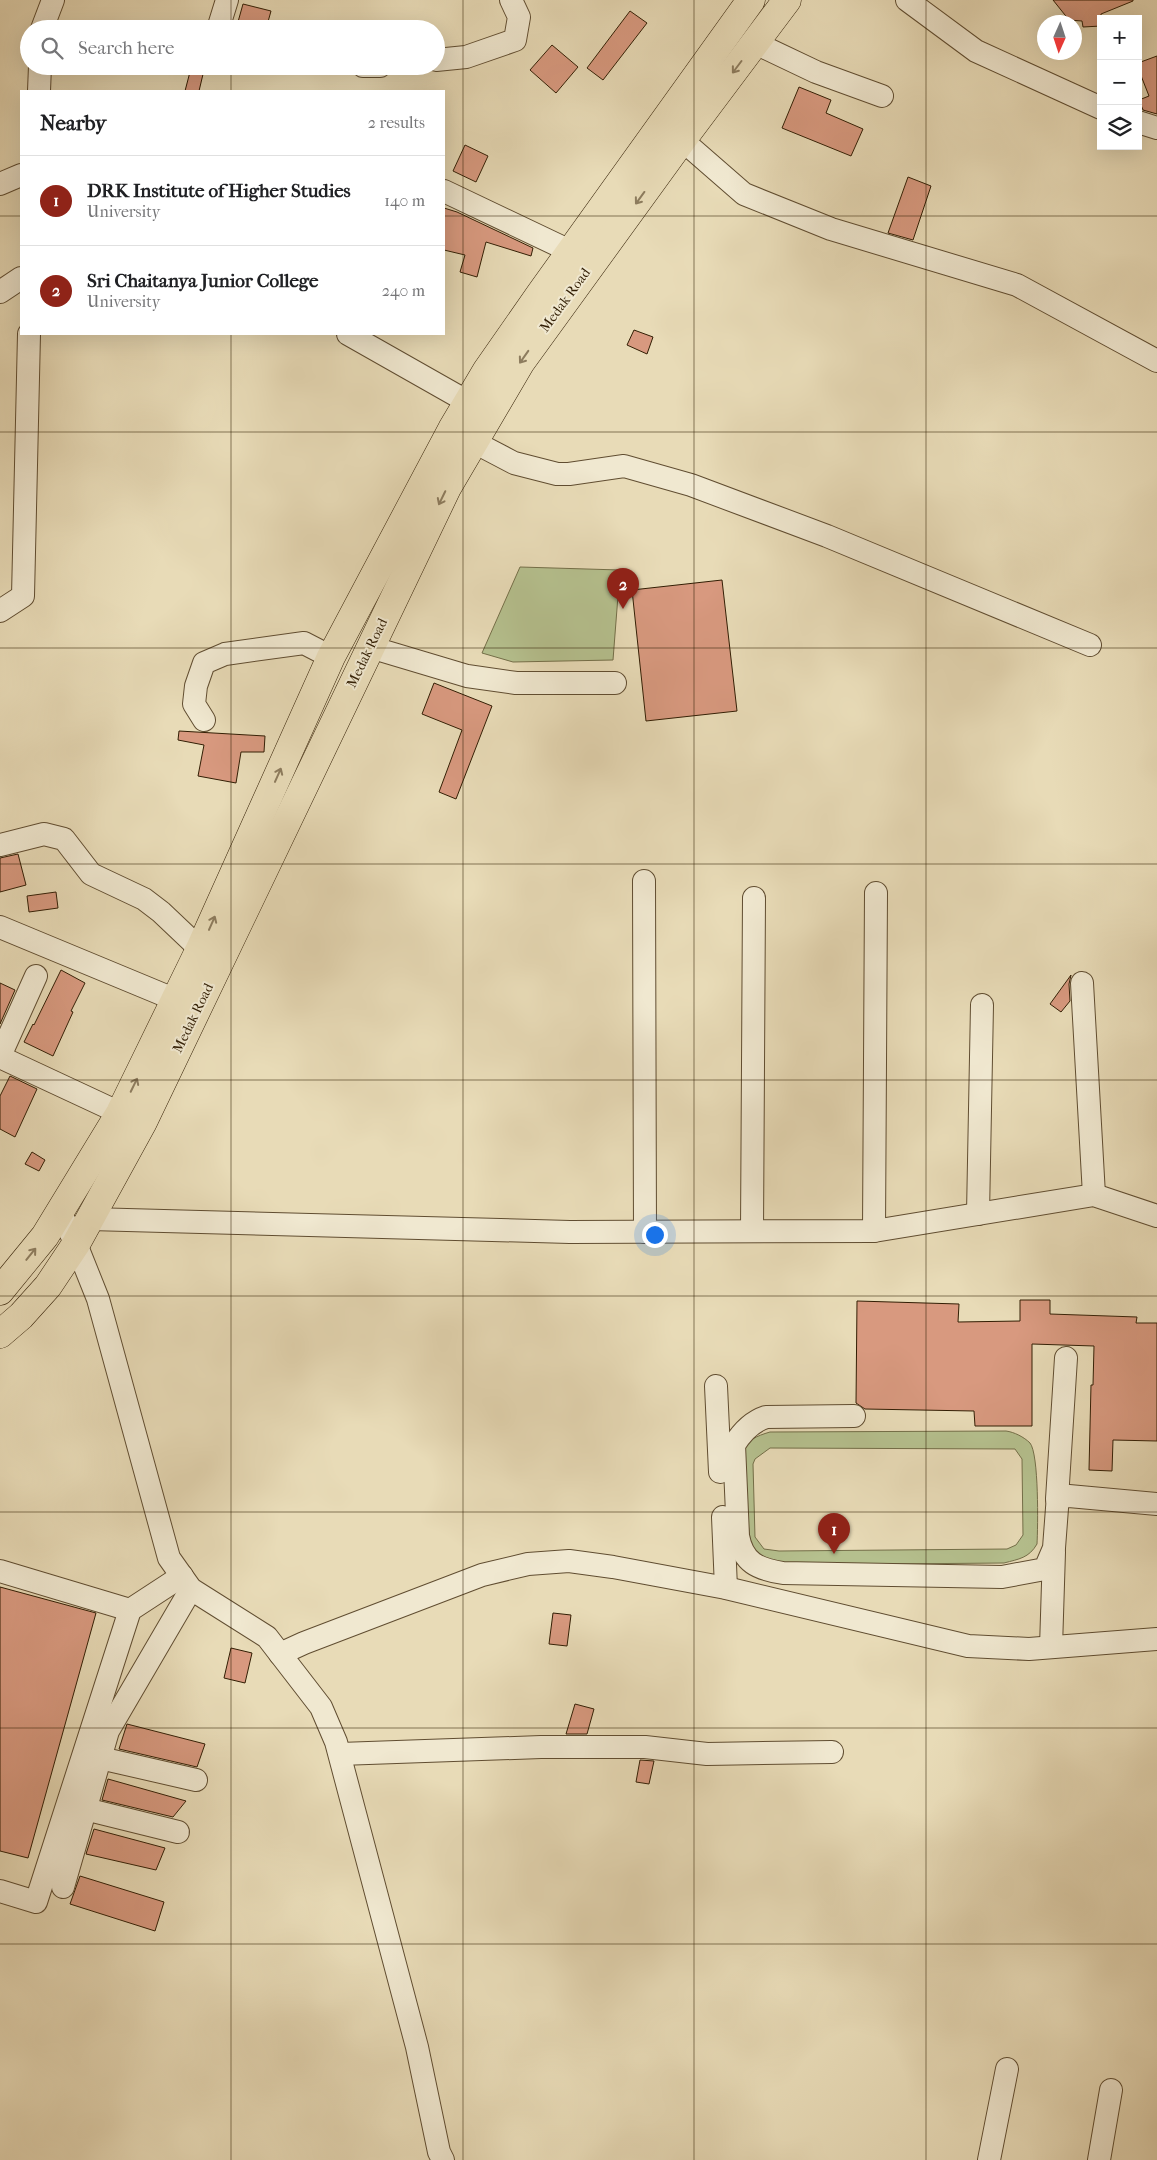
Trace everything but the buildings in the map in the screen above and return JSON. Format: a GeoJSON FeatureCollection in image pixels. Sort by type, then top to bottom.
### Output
{"type":"FeatureCollection","features":[{"type":"Feature","properties":{"kind":"main road","name":"Medak Road"},"geometry":{"type":"LineString","coordinates":[[0,1334],[21,1316],[48,1286],[76,1244],[151,1105],[447,488],[520,362],[787,0]]}},
{"type":"Feature","properties":{"kind":"main road","name":"Medak Road"},"geometry":{"type":"LineString","coordinates":[[0,1291],[45,1236],[120,1113],[200,949],[331,657],[452,429],[487,370],[570,252],[738,3]]}},
{"type":"Feature","properties":{"kind":"main road"},"geometry":{"type":"LineString","coordinates":[[738,3],[761,35]]}},
{"type":"Feature","properties":{"kind":"street"},"geometry":{"type":"LineString","coordinates":[[45,20],[53,0]]}},
{"type":"Feature","properties":{"kind":"street"},"geometry":{"type":"LineString","coordinates":[[221,20],[228,0]]}},
{"type":"Feature","properties":{"kind":"street"},"geometry":{"type":"LineString","coordinates":[[445,59],[466,57],[515,40],[519,17],[511,0]]}},
{"type":"Feature","properties":{"kind":"street"},"geometry":{"type":"LineString","coordinates":[[907,0],[976,51],[1097,106]]}},
{"type":"Feature","properties":{"kind":"street"},"geometry":{"type":"LineString","coordinates":[[761,35],[816,72],[882,96]]}},
{"type":"Feature","properties":{"kind":"street"},"geometry":{"type":"LineString","coordinates":[[39,90],[40,75]]}},
{"type":"Feature","properties":{"kind":"street"},"geometry":{"type":"LineString","coordinates":[[1142,123],[1157,128]]}},
{"type":"Feature","properties":{"kind":"street"},"geometry":{"type":"LineString","coordinates":[[682,140],[744,194],[831,229],[1017,285],[1157,361]]}},
{"type":"Feature","properties":{"kind":"street"},"geometry":{"type":"LineString","coordinates":[[0,184],[20,176]]}},
{"type":"Feature","properties":{"kind":"street"},"geometry":{"type":"LineString","coordinates":[[445,192],[570,252]]}},
{"type":"Feature","properties":{"kind":"street"},"geometry":{"type":"LineString","coordinates":[[0,292],[20,279]]}},
{"type":"Feature","properties":{"kind":"street"},"geometry":{"type":"LineString","coordinates":[[0,611],[23,596],[29,335]]}},
{"type":"Feature","properties":{"kind":"street"},"geometry":{"type":"LineString","coordinates":[[350,335],[468,402]]}},
{"type":"Feature","properties":{"kind":"street"},"geometry":{"type":"LineString","coordinates":[[474,442],[514,463],[557,474],[624,466],[691,485],[827,536],[1090,646]]}},
{"type":"Feature","properties":{"kind":"street"},"geometry":{"type":"LineString","coordinates":[[204,720],[194,704],[196,686],[204,663],[225,654],[304,643],[331,657]]}},
{"type":"Feature","properties":{"kind":"street"},"geometry":{"type":"LineString","coordinates":[[370,647],[467,676],[516,683],[615,683]]}},
{"type":"Feature","properties":{"kind":"street"},"geometry":{"type":"LineString","coordinates":[[0,845],[44,834],[64,839],[91,874],[144,899],[161,912],[200,949]]}},
{"type":"Feature","properties":{"kind":"street"},"geometry":{"type":"LineString","coordinates":[[644,881],[644,1232]]}},
{"type":"Feature","properties":{"kind":"street"},"geometry":{"type":"LineString","coordinates":[[874,1231],[876,893]]}},
{"type":"Feature","properties":{"kind":"street"},"geometry":{"type":"LineString","coordinates":[[752,1231],[754,898]]}},
{"type":"Feature","properties":{"kind":"street"},"geometry":{"type":"LineString","coordinates":[[0,927],[176,1000]]}},
{"type":"Feature","properties":{"kind":"street"},"geometry":{"type":"LineString","coordinates":[[36,976],[0,1057],[120,1113]]}},
{"type":"Feature","properties":{"kind":"street"},"geometry":{"type":"LineString","coordinates":[[1082,983],[1094,1195]]}},
{"type":"Feature","properties":{"kind":"street"},"geometry":{"type":"LineString","coordinates":[[978,1214],[982,1005]]}},
{"type":"Feature","properties":{"kind":"street"},"geometry":{"type":"LineString","coordinates":[[90,1218],[570,1232],[874,1231],[1094,1195],[1157,1216]]}},
{"type":"Feature","properties":{"kind":"street"},"geometry":{"type":"LineString","coordinates":[[60,1212],[76,1244],[98,1298],[170,1558],[186,1583],[267,1637],[321,1707],[340,1754],[417,2047],[439,2152],[443,2160]]}},
{"type":"Feature","properties":{"kind":"street"},"geometry":{"type":"LineString","coordinates":[[1051,1647],[1054,1548],[1066,1358]]}},
{"type":"Feature","properties":{"kind":"street"},"geometry":{"type":"LineString","coordinates":[[716,1386],[726,1588]]}},
{"type":"Feature","properties":{"kind":"street"},"geometry":{"type":"LineString","coordinates":[[854,1416],[766,1417],[756,1420],[741,1434],[734,1445],[740,1547],[747,1559],[765,1570],[783,1573],[1002,1577],[1045,1569],[1054,1548]]}},
{"type":"Feature","properties":{"kind":"street"},"geometry":{"type":"LineString","coordinates":[[1057,1499],[1058,1495],[1157,1504]]}},
{"type":"Feature","properties":{"kind":"street"},"geometry":{"type":"LineString","coordinates":[[280,1654],[304,1643],[482,1575],[528,1564],[569,1561],[614,1567],[726,1588],[968,1646],[1029,1649],[1157,1639]]}},
{"type":"Feature","properties":{"kind":"street"},"geometry":{"type":"LineString","coordinates":[[0,1571],[130,1610],[186,1583]]}},
{"type":"Feature","properties":{"kind":"street"},"geometry":{"type":"LineString","coordinates":[[63,1887],[108,1731],[186,1583]]}},
{"type":"Feature","properties":{"kind":"street"},"geometry":{"type":"LineString","coordinates":[[0,1891],[36,1902],[130,1610]]}},
{"type":"Feature","properties":{"kind":"street"},"geometry":{"type":"LineString","coordinates":[[340,1754],[541,1747],[645,1747],[707,1754],[832,1752]]}},
{"type":"Feature","properties":{"kind":"street"},"geometry":{"type":"LineString","coordinates":[[100,1758],[196,1780]]}},
{"type":"Feature","properties":{"kind":"street"},"geometry":{"type":"LineString","coordinates":[[85,1809],[178,1832]]}},
{"type":"Feature","properties":{"kind":"street"},"geometry":{"type":"LineString","coordinates":[[989,2160],[1006,2069]]}},
{"type":"Feature","properties":{"kind":"street"},"geometry":{"type":"LineString","coordinates":[[1099,2160],[1111,2090]]}},
{"type":"Feature","properties":{"kind":"green space"},"geometry":{"type":"Polygon","coordinates":[[[520,567],[620,570],[613,660],[513,662],[482,653],[520,567]]]}},
{"type":"Feature","properties":{"kind":"green space"},"geometry":{"type":"Polygon","coordinates":[[[1006,1431],[1016,1434],[1030,1443],[1033,1450],[1037,1491],[1037,1544],[1027,1555],[1004,1563],[771,1565],[752,1557],[740,1452],[753,1439],[770,1432],[1006,1431]],[[770,1448],[755,1459],[753,1464],[755,1537],[764,1549],[779,1551],[1007,1549],[1016,1545],[1023,1535],[1022,1459],[1015,1449],[770,1448]]]}},
{"type":"Feature","properties":{"kind":"place","name":"Sri Chaitanya Junior College"},"geometry":{"type":"Point","coordinates":[623,609]}},
{"type":"Feature","properties":{"kind":"place","name":"DRK Institute of Higher Studies"},"geometry":{"type":"Point","coordinates":[834,1554]}}]}
